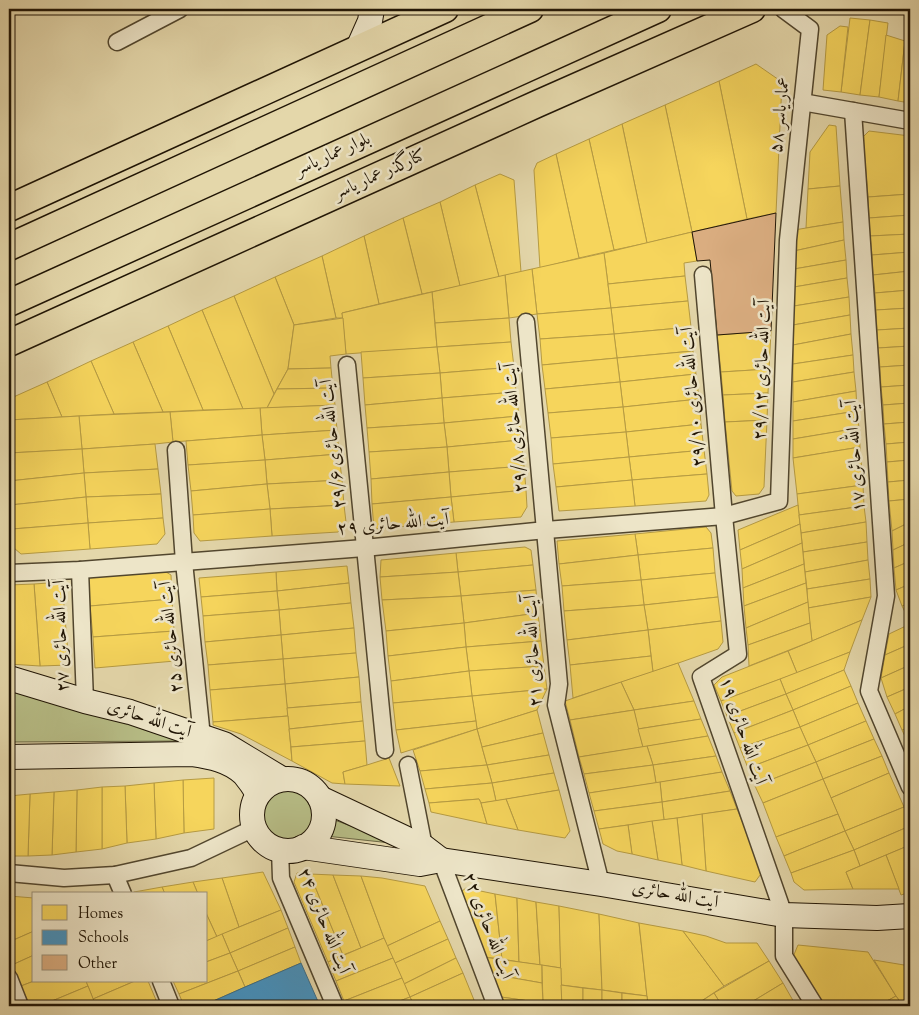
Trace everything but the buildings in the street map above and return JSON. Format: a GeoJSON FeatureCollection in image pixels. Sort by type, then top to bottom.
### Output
{"type":"FeatureCollection","features":[{"type":"Feature","properties":{"kind":"main road"},"geometry":{"type":"LineString","coordinates":[[358,48],[370,21],[372,9]]}},
{"type":"Feature","properties":{"kind":"main road"},"geometry":{"type":"LineString","coordinates":[[9,208],[445,9]]}},
{"type":"Feature","properties":{"kind":"main road"},"geometry":{"type":"LineString","coordinates":[[9,246],[530,9]]}},
{"type":"Feature","properties":{"kind":"main road","name":"بلوار عمار یاسر"},"geometry":{"type":"LineString","coordinates":[[9,303],[658,9]]}},
{"type":"Feature","properties":{"kind":"main road","name":"کنارگذر عمار یاسر"},"geometry":{"type":"LineString","coordinates":[[9,343],[537,104],[752,9]]}},
{"type":"Feature","properties":{"kind":"main road"},"geometry":{"type":"LineString","coordinates":[[522,70],[537,104]]}},
{"type":"Feature","properties":{"kind":"main road","name":"آیت الله حائری"},"geometry":{"type":"LineString","coordinates":[[9,678],[85,701],[130,712],[224,744],[282,779]]}},
{"type":"Feature","properties":{"kind":"main road","name":"آیت الله حائری"},"geometry":{"type":"LineString","coordinates":[[9,758],[191,754],[214,758],[231,764],[244,774],[258,794]]}},
{"type":"Feature","properties":{"kind":"main road"},"geometry":{"type":"LineString","coordinates":[[282,779],[304,782],[320,798],[324,809],[322,828],[317,836],[310,843],[296,850],[280,850],[272,847],[264,842],[254,828],[252,813],[258,794],[271,782],[282,779]]}},
{"type":"Feature","properties":{"kind":"main road","name":"آیت الله حائری"},"geometry":{"type":"LineString","coordinates":[[320,798],[432,853],[784,915],[877,918],[910,916]]}},
{"type":"Feature","properties":{"kind":"main road","name":"آیت الله حائری"},"geometry":{"type":"LineString","coordinates":[[303,847],[420,864],[432,853]]}},
{"type":"Feature","properties":{"kind":"street"},"geometry":{"type":"LineString","coordinates":[[117,42],[180,9]]}},
{"type":"Feature","properties":{"kind":"street","name":"عمار یاسر ۵۸"},"geometry":{"type":"LineString","coordinates":[[783,9],[810,29],[788,240]]}},
{"type":"Feature","properties":{"kind":"street"},"geometry":{"type":"LineString","coordinates":[[802,102],[910,121]]}},
{"type":"Feature","properties":{"kind":"street","name":"آیت الله حائری ۱۷"},"geometry":{"type":"LineString","coordinates":[[853,111],[886,596],[868,691],[910,787]]}},
{"type":"Feature","properties":{"kind":"street","name":"آیت الله حائری ۲۹/۱۲"},"geometry":{"type":"LineString","coordinates":[[779,501],[788,240]]}},
{"type":"Feature","properties":{"kind":"street","name":"آیت الله حائری ۲۹/۱۰"},"geometry":{"type":"LineString","coordinates":[[703,275],[724,516]]}},
{"type":"Feature","properties":{"kind":"street","name":"آیت الله حائری ۲۹/۸"},"geometry":{"type":"LineString","coordinates":[[526,322],[546,530]]}},
{"type":"Feature","properties":{"kind":"street","name":"آیت الله حائری ۲۹/۶"},"geometry":{"type":"LineString","coordinates":[[346,365],[385,750]]}},
{"type":"Feature","properties":{"kind":"street","name":"آیت الله حائری ۲۵"},"geometry":{"type":"LineString","coordinates":[[176,450],[184,562],[202,737]]}},
{"type":"Feature","properties":{"kind":"street","name":"آیت الله حائری ۲۹"},"geometry":{"type":"LineString","coordinates":[[9,573],[80,570],[364,548],[546,530],[724,516],[779,501]]}},
{"type":"Feature","properties":{"kind":"street","name":"آیت الله حائری ۱۹"},"geometry":{"type":"LineString","coordinates":[[724,516],[738,654],[701,677],[784,915]]}},
{"type":"Feature","properties":{"kind":"street","name":"آیت الله حائری ۲۱"},"geometry":{"type":"LineString","coordinates":[[546,530],[559,684],[556,705],[601,884]]}},
{"type":"Feature","properties":{"kind":"street","name":"آیت الله حائری ۲۷"},"geometry":{"type":"LineString","coordinates":[[80,570],[85,701]]}},
{"type":"Feature","properties":{"kind":"street","name":"آیت الله حائری ۲۲"},"geometry":{"type":"LineString","coordinates":[[408,765],[432,853],[496,1006]]}},
{"type":"Feature","properties":{"kind":"street"},"geometry":{"type":"LineString","coordinates":[[9,874],[64,878],[115,875],[190,858],[254,828]]}},
{"type":"Feature","properties":{"kind":"street","name":"آیت الله حائری ۲۴"},"geometry":{"type":"LineString","coordinates":[[280,850],[281,878],[336,1006]]}},
{"type":"Feature","properties":{"kind":"street"},"geometry":{"type":"LineString","coordinates":[[115,875],[122,892]]}},
{"type":"Feature","properties":{"kind":"street"},"geometry":{"type":"LineString","coordinates":[[784,915],[784,956],[815,1006]]}},
{"type":"Feature","properties":{"kind":"street"},"geometry":{"type":"LineString","coordinates":[[9,978],[20,1006]]}},
{"type":"Feature","properties":{"kind":"street"},"geometry":{"type":"LineString","coordinates":[[161,982],[172,1006]]}},
{"type":"Feature","properties":{"kind":"green space"},"geometry":{"type":"Polygon","coordinates":[[[9,690],[179,735],[183,741],[9,742],[9,690]]]}},
{"type":"Feature","properties":{"kind":"green space"},"geometry":{"type":"Polygon","coordinates":[[[286,787],[297,789],[306,795],[312,804],[314,815],[312,826],[306,835],[297,841],[286,843],[275,841],[266,835],[260,826],[258,815],[260,804],[266,795],[275,789],[286,787]]]}},
{"type":"Feature","properties":{"kind":"green space"},"geometry":{"type":"Polygon","coordinates":[[[329,818],[400,844],[326,836],[330,824],[329,818]]]}}]}
